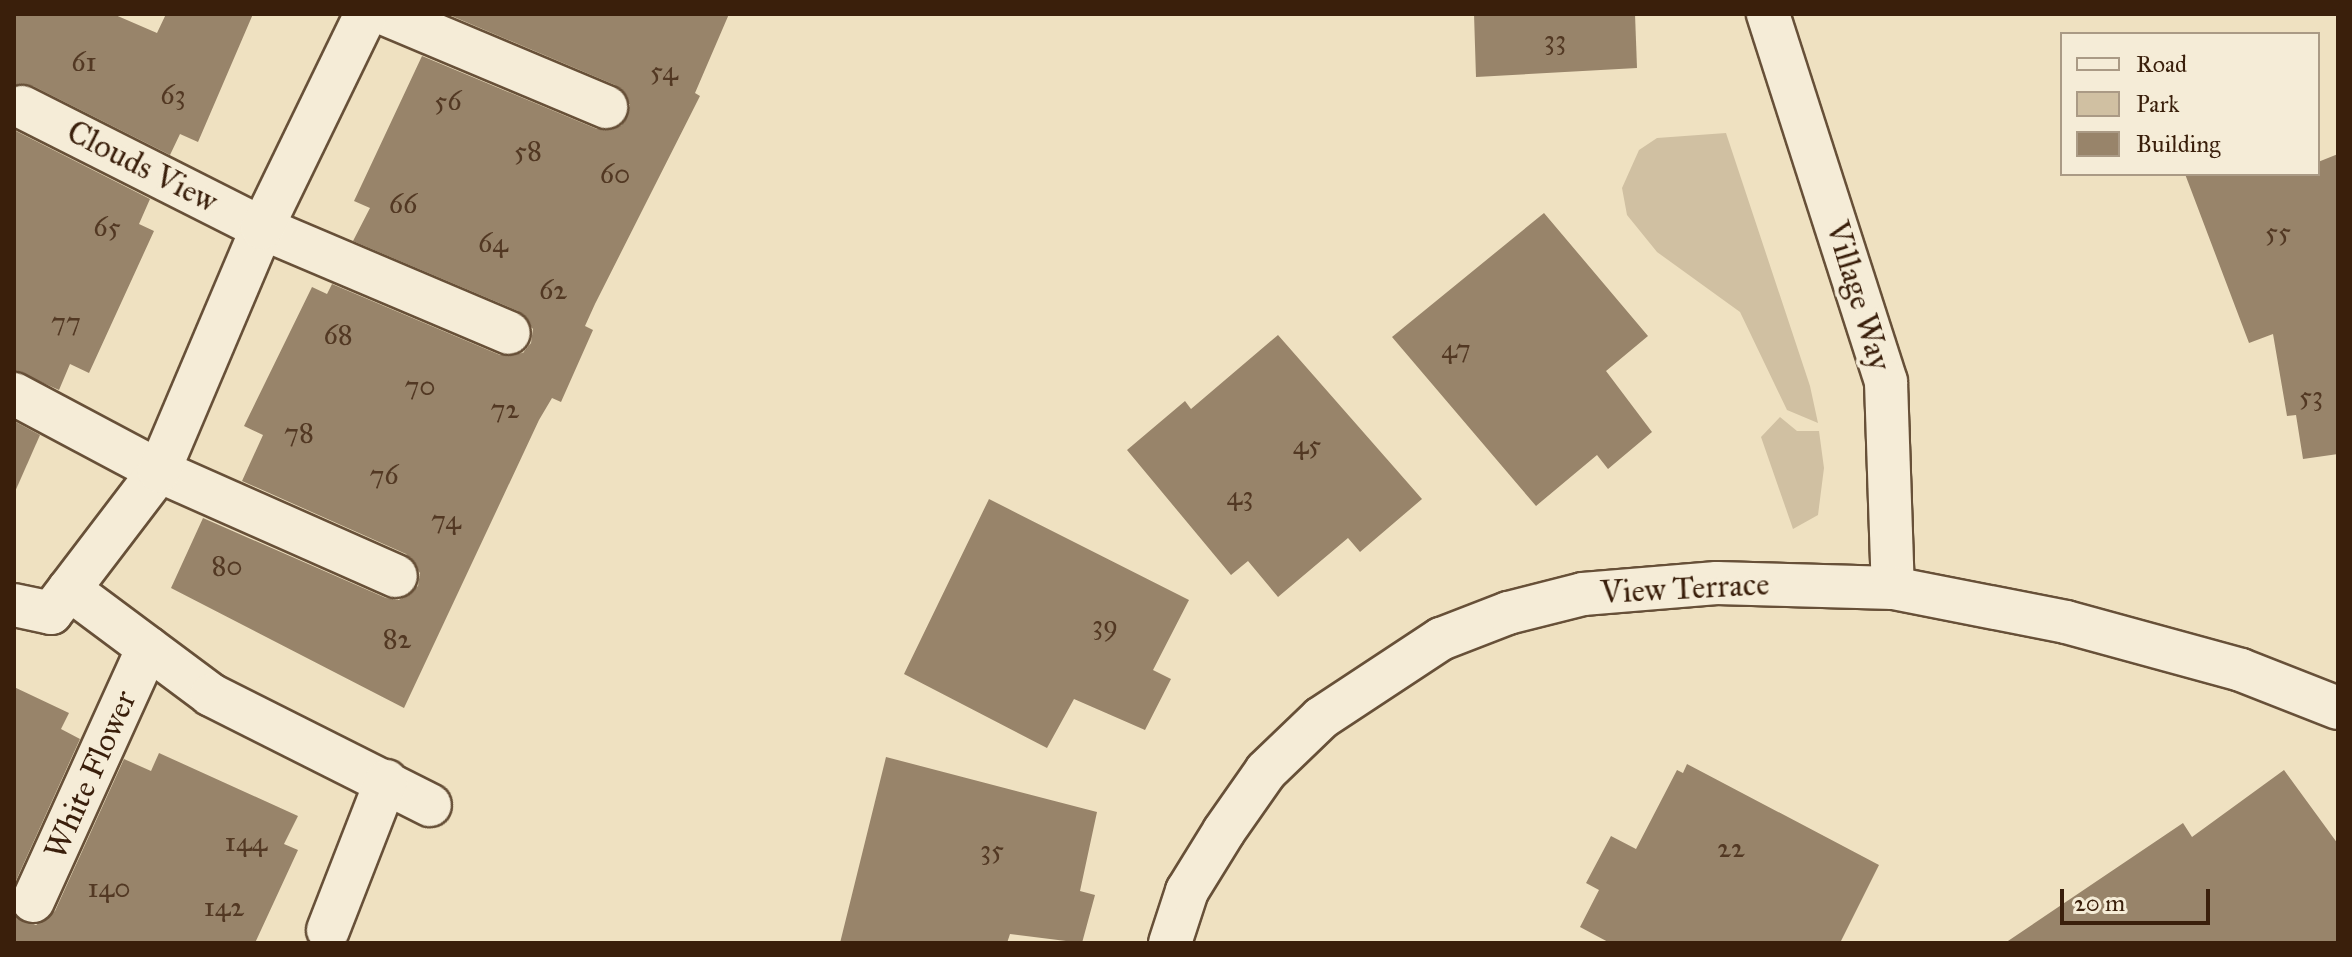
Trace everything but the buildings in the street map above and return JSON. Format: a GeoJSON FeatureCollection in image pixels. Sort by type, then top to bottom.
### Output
{"type":"FeatureCollection","features":[{"type":"Feature","properties":{"kind":"street"},"geometry":{"type":"LineString","coordinates":[[45,602],[159,471],[262,228],[366,14]]}},
{"type":"Feature","properties":{"kind":"street"},"geometry":{"type":"LineString","coordinates":[[385,14],[606,107]]}},
{"type":"Feature","properties":{"kind":"street","name":"Village Way"},"geometry":{"type":"LineString","coordinates":[[1768,14],[1886,382],[1893,588]]}},
{"type":"Feature","properties":{"kind":"street","name":"Clouds View"},"geometry":{"type":"LineString","coordinates":[[22,107],[262,228],[509,333]]}},
{"type":"Feature","properties":{"kind":"street"},"geometry":{"type":"LineString","coordinates":[[14,394],[159,471],[396,576]]}},
{"type":"Feature","properties":{"kind":"street","name":"View Terrace"},"geometry":{"type":"LineString","coordinates":[[1170,943],[1187,891],[1266,771],[1321,718],[1441,639],[1508,613],[1654,585],[1893,588],[2066,622],[2241,670],[2338,708]]}},
{"type":"Feature","properties":{"kind":"street","name":"White Flower"},"geometry":{"type":"LineString","coordinates":[[45,602],[148,648],[211,695],[430,805]]}},
{"type":"Feature","properties":{"kind":"street","name":"White Flower"},"geometry":{"type":"LineString","coordinates":[[33,901],[148,648]]}},
{"type":"Feature","properties":{"kind":"street"},"geometry":{"type":"LineString","coordinates":[[328,930],[386,781]]}},
{"type":"Feature","properties":{"kind":"green space"},"geometry":{"type":"Polygon","coordinates":[[[1726,133],[1810,386],[1818,423],[1787,410],[1740,312],[1657,252],[1627,215],[1622,188],[1639,150],[1657,138],[1726,133]]]}},
{"type":"Feature","properties":{"kind":"green space"},"geometry":{"type":"Polygon","coordinates":[[[1780,417],[1797,431],[1819,431],[1824,468],[1818,515],[1793,529],[1761,437],[1780,417]]]}}]}
